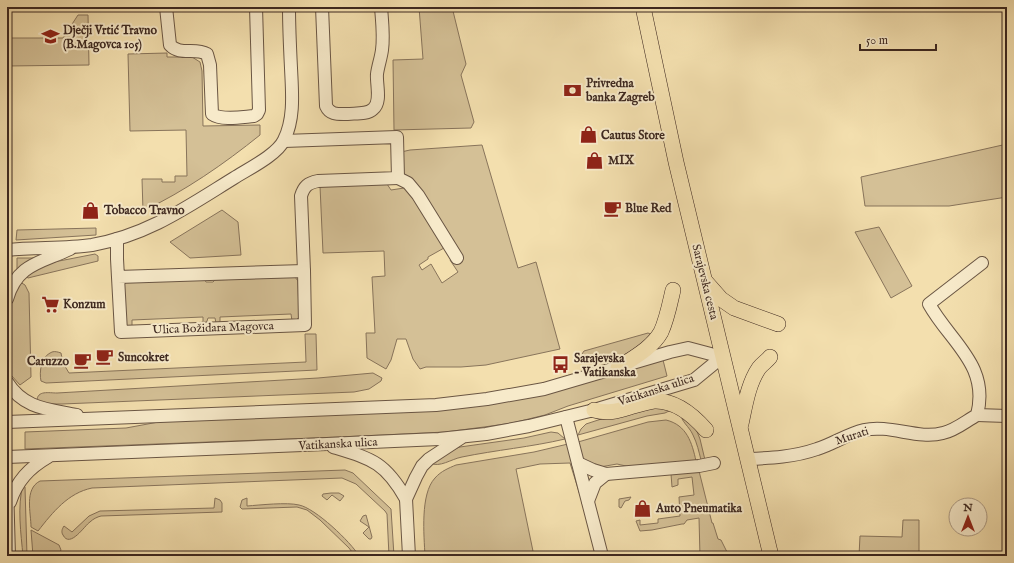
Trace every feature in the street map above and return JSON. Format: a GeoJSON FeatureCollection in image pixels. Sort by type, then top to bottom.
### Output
{"type":"FeatureCollection","features":[{"type":"Feature","properties":{"kind":"main road","name":"Sarajevska cesta"},"geometry":{"type":"LineString","coordinates":[[643,7],[676,162],[771,556]]}},
{"type":"Feature","properties":{"kind":"main road"},"geometry":{"type":"LineString","coordinates":[[704,280],[721,299],[734,308],[778,324]]}},
{"type":"Feature","properties":{"kind":"main road"},"geometry":{"type":"LineString","coordinates":[[618,368],[641,353],[660,333],[664,324],[673,290]]}},
{"type":"Feature","properties":{"kind":"main road"},"geometry":{"type":"LineString","coordinates":[[740,427],[747,395],[752,381],[760,368],[770,357]]}},
{"type":"Feature","properties":{"kind":"main road"},"geometry":{"type":"LineString","coordinates":[[594,410],[611,412],[648,402],[661,401],[669,403],[687,412],[706,430]]}},
{"type":"Feature","properties":{"kind":"street"},"geometry":{"type":"LineString","coordinates":[[166,7],[170,45],[174,50],[179,52],[203,52],[207,54],[210,65],[212,114],[223,118],[254,116],[259,110],[256,7]]}},
{"type":"Feature","properties":{"kind":"street"},"geometry":{"type":"LineString","coordinates":[[7,250],[91,245],[137,233],[162,222],[266,157],[280,146],[284,140],[290,120],[292,97],[289,7]]}},
{"type":"Feature","properties":{"kind":"street"},"geometry":{"type":"LineString","coordinates":[[322,7],[325,99],[328,110],[331,113],[337,114],[366,113],[374,109],[376,105],[378,93],[377,75],[382,50],[381,7]]}},
{"type":"Feature","properties":{"kind":"street"},"geometry":{"type":"LineString","coordinates":[[284,140],[397,137],[398,178],[408,183],[418,195],[457,258]]}},
{"type":"Feature","properties":{"kind":"street","name":"Ulica Božidara Magovca"},"geometry":{"type":"LineString","coordinates":[[117,239],[121,332],[305,325],[301,196],[305,186],[318,181],[398,178]]}},
{"type":"Feature","properties":{"kind":"street"},"geometry":{"type":"LineString","coordinates":[[7,299],[16,277],[32,265],[76,246]]}},
{"type":"Feature","properties":{"kind":"street"},"geometry":{"type":"LineString","coordinates":[[982,264],[929,304],[937,318],[965,352],[972,364],[977,377],[980,394],[980,404],[977,415],[1007,416]]}},
{"type":"Feature","properties":{"kind":"street"},"geometry":{"type":"LineString","coordinates":[[118,277],[304,271]]}},
{"type":"Feature","properties":{"kind":"street"},"geometry":{"type":"LineString","coordinates":[[7,422],[399,407],[461,403],[544,389],[688,348],[722,357]]}},
{"type":"Feature","properties":{"kind":"street","name":"Vatikanska ulica"},"geometry":{"type":"LineString","coordinates":[[7,458],[462,437],[510,430],[566,417],[694,380],[722,357]]}},
{"type":"Feature","properties":{"kind":"street"},"geometry":{"type":"LineString","coordinates":[[7,382],[17,396],[30,404],[43,409],[98,419]]}},
{"type":"Feature","properties":{"kind":"street","name":"Murati"},"geometry":{"type":"LineString","coordinates":[[748,459],[802,454],[819,449],[837,439],[865,430],[877,428],[932,435],[942,434],[956,429],[977,415]]}},
{"type":"Feature","properties":{"kind":"street"},"geometry":{"type":"LineString","coordinates":[[566,417],[602,556]]}},
{"type":"Feature","properties":{"kind":"street"},"geometry":{"type":"LineString","coordinates":[[406,499],[422,466],[437,453],[462,437]]}},
{"type":"Feature","properties":{"kind":"street"},"geometry":{"type":"LineString","coordinates":[[326,444],[371,460],[382,466],[396,481],[406,499],[409,556]]}},
{"type":"Feature","properties":{"kind":"street"},"geometry":{"type":"LineString","coordinates":[[7,509],[15,488],[24,475],[36,464],[49,456]]}},
{"type":"Feature","properties":{"kind":"street"},"geometry":{"type":"LineString","coordinates":[[578,463],[606,474],[699,466],[714,463]]}},
{"type":"Feature","properties":{"kind":"street"},"geometry":{"type":"LineString","coordinates":[[588,500],[595,483],[606,474]]}},
{"type":"Feature","properties":{"kind":"street"},"geometry":{"type":"LineString","coordinates":[[7,485],[9,556]]}},
{"type":"Feature","properties":{"kind":"shaded area"},"geometry":{"type":"Polygon","coordinates":[[[419,7],[452,7],[466,64],[461,75],[474,122],[471,128],[394,130],[393,60],[423,59],[419,7]]]}},
{"type":"Feature","properties":{"kind":"shaded area"},"geometry":{"type":"Polygon","coordinates":[[[78,15],[88,15],[89,65],[7,66],[7,38],[63,38],[78,15]]]}},
{"type":"Feature","properties":{"kind":"shaded area"},"geometry":{"type":"Polygon","coordinates":[[[167,53],[167,57],[192,57],[200,62],[202,71],[203,126],[260,125],[260,135],[204,176],[174,195],[143,211],[142,179],[162,179],[162,182],[175,182],[175,176],[187,176],[186,130],[130,131],[128,54],[167,53]]]}},
{"type":"Feature","properties":{"kind":"shaded area"},"geometry":{"type":"Polygon","coordinates":[[[1007,144],[1007,197],[949,206],[865,206],[861,177],[1007,144]]]}},
{"type":"Feature","properties":{"kind":"shaded area"},"geometry":{"type":"Polygon","coordinates":[[[482,145],[518,268],[536,262],[560,349],[486,365],[426,367],[420,369],[413,359],[406,339],[397,339],[391,360],[386,369],[367,358],[366,333],[375,333],[372,277],[385,276],[384,251],[323,253],[320,186],[387,184],[391,190],[404,188],[409,189],[444,248],[428,257],[428,259],[419,265],[422,270],[431,264],[442,283],[458,272],[450,260],[451,259],[402,176],[401,152],[410,150],[482,145]]]}},
{"type":"Feature","properties":{"kind":"shaded area"},"geometry":{"type":"Polygon","coordinates":[[[222,210],[238,222],[241,255],[190,258],[170,242],[222,210]]]}},
{"type":"Feature","properties":{"kind":"shaded area"},"geometry":{"type":"Polygon","coordinates":[[[879,227],[912,286],[891,298],[855,232],[879,227]]]}},
{"type":"Feature","properties":{"kind":"shaded area"},"geometry":{"type":"Polygon","coordinates":[[[96,228],[96,235],[16,240],[17,230],[96,228]]]}},
{"type":"Feature","properties":{"kind":"shaded area"},"geometry":{"type":"Polygon","coordinates":[[[95,254],[98,256],[98,261],[28,278],[24,275],[49,263],[95,254]]]}},
{"type":"Feature","properties":{"kind":"shaded area"},"geometry":{"type":"Polygon","coordinates":[[[17,258],[33,258],[17,270],[17,258]]]}},
{"type":"Feature","properties":{"kind":"shaded area"},"geometry":{"type":"Polygon","coordinates":[[[295,277],[298,281],[299,317],[295,321],[292,321],[291,314],[220,317],[220,323],[216,323],[215,318],[208,318],[206,324],[203,324],[203,317],[132,320],[131,328],[125,325],[124,285],[127,282],[204,279],[206,282],[213,282],[215,280],[295,277]]]}},
{"type":"Feature","properties":{"kind":"shaded area"},"geometry":{"type":"Polygon","coordinates":[[[20,282],[25,285],[29,293],[31,377],[20,385],[11,375],[8,313],[13,293],[20,282]]]}},
{"type":"Feature","properties":{"kind":"shaded area"},"geometry":{"type":"Polygon","coordinates":[[[648,333],[653,335],[634,351],[621,356],[582,362],[582,354],[584,351],[648,333]]]}},
{"type":"Feature","properties":{"kind":"shaded area"},"geometry":{"type":"Polygon","coordinates":[[[305,334],[316,334],[317,370],[46,383],[41,381],[40,373],[43,361],[48,354],[52,352],[61,353],[63,363],[69,373],[306,362],[305,334]]]}},
{"type":"Feature","properties":{"kind":"shaded area"},"geometry":{"type":"Polygon","coordinates":[[[663,360],[667,376],[568,406],[545,415],[512,423],[484,427],[445,432],[25,449],[25,432],[126,428],[164,421],[232,419],[568,387],[663,360]]]}},
{"type":"Feature","properties":{"kind":"shaded area"},"geometry":{"type":"Polygon","coordinates":[[[373,373],[382,378],[381,381],[369,389],[354,392],[62,404],[48,404],[37,401],[39,395],[44,393],[318,378],[373,373]]]}},
{"type":"Feature","properties":{"kind":"shaded area"},"geometry":{"type":"Polygon","coordinates":[[[638,407],[673,409],[665,413],[647,416],[578,435],[586,424],[638,407]]]}},
{"type":"Feature","properties":{"kind":"shaded area"},"geometry":{"type":"Polygon","coordinates":[[[680,412],[696,429],[705,460],[701,460],[694,438],[682,419],[680,412]]]}},
{"type":"Feature","properties":{"kind":"shaded area"},"geometry":{"type":"Polygon","coordinates":[[[666,420],[673,422],[684,430],[693,448],[696,461],[635,468],[617,464],[600,467],[588,465],[582,457],[578,442],[648,422],[666,420]]]}},
{"type":"Feature","properties":{"kind":"shaded area"},"geometry":{"type":"Polygon","coordinates":[[[551,432],[558,433],[565,439],[462,457],[442,464],[430,463],[451,450],[460,447],[524,438],[551,432]]]}},
{"type":"Feature","properties":{"kind":"shaded area"},"geometry":{"type":"Polygon","coordinates":[[[568,444],[580,495],[570,463],[540,464],[516,469],[534,556],[425,556],[425,504],[430,485],[440,473],[456,465],[534,452],[568,444]]]}},
{"type":"Feature","properties":{"kind":"shaded area"},"geometry":{"type":"Polygon","coordinates":[[[345,470],[353,473],[391,509],[394,556],[389,556],[387,514],[385,511],[356,484],[342,478],[92,488],[76,494],[68,499],[55,510],[38,531],[31,527],[30,495],[35,485],[40,481],[345,470]]]}},
{"type":"Feature","properties":{"kind":"shaded area"},"geometry":{"type":"Polygon","coordinates":[[[699,471],[712,523],[718,539],[721,540],[729,556],[700,556],[699,518],[687,520],[684,524],[640,531],[636,521],[640,520],[640,525],[658,523],[658,519],[680,516],[679,497],[694,495],[692,477],[678,479],[678,485],[672,487],[671,474],[699,471]]]}},
{"type":"Feature","properties":{"kind":"shaded area"},"geometry":{"type":"Polygon","coordinates":[[[23,485],[25,487],[27,556],[23,556],[20,520],[20,502],[23,485]]]}},
{"type":"Feature","properties":{"kind":"shaded area"},"geometry":{"type":"Polygon","coordinates":[[[339,493],[344,496],[340,501],[332,495],[327,500],[322,496],[323,494],[339,493]]]}},
{"type":"Feature","properties":{"kind":"shaded area"},"geometry":{"type":"Polygon","coordinates":[[[631,497],[629,500],[625,501],[621,508],[619,507],[619,499],[631,497]]]}},
{"type":"Feature","properties":{"kind":"shaded area"},"geometry":{"type":"Polygon","coordinates":[[[215,498],[220,500],[222,503],[222,512],[101,516],[91,521],[73,538],[66,539],[62,533],[64,526],[72,532],[89,516],[100,511],[214,508],[215,498]]]}},
{"type":"Feature","properties":{"kind":"shaded area"},"geometry":{"type":"Polygon","coordinates":[[[247,498],[247,506],[288,504],[306,507],[332,526],[359,556],[355,556],[349,548],[320,520],[307,510],[297,507],[242,509],[240,507],[242,500],[247,498]]]}},
{"type":"Feature","properties":{"kind":"shaded area"},"geometry":{"type":"Polygon","coordinates":[[[366,515],[372,537],[371,539],[363,533],[369,527],[360,521],[363,516],[366,515]]]}},
{"type":"Feature","properties":{"kind":"shaded area"},"geometry":{"type":"Polygon","coordinates":[[[903,520],[919,520],[919,556],[859,556],[860,536],[902,537],[903,520]]]}},
{"type":"Feature","properties":{"kind":"shaded area"},"geometry":{"type":"Polygon","coordinates":[[[31,530],[59,545],[61,550],[58,556],[33,556],[31,530]]]}},
{"type":"Feature","properties":{"kind":"place","name":"Dječji Vrtić Travno (B.Magovca 105)"},"geometry":{"type":"Point","coordinates":[50,37]}},
{"type":"Feature","properties":{"kind":"place","name":"Privredna banka Zagreb"},"geometry":{"type":"Point","coordinates":[573,90]}},
{"type":"Feature","properties":{"kind":"place","name":"Cautus Store"},"geometry":{"type":"Point","coordinates":[588,135]}},
{"type":"Feature","properties":{"kind":"place","name":"MIX"},"geometry":{"type":"Point","coordinates":[595,160]}},
{"type":"Feature","properties":{"kind":"place","name":"Blue Red"},"geometry":{"type":"Point","coordinates":[612,208]}},
{"type":"Feature","properties":{"kind":"place","name":"Tobacco Travno"},"geometry":{"type":"Point","coordinates":[91,210]}},
{"type":"Feature","properties":{"kind":"place","name":"Konzum"},"geometry":{"type":"Point","coordinates":[50,304]}},
{"type":"Feature","properties":{"kind":"place","name":"Suncokret"},"geometry":{"type":"Point","coordinates":[105,357]}},
{"type":"Feature","properties":{"kind":"place","name":"Caruzzo"},"geometry":{"type":"Point","coordinates":[82,361]}},
{"type":"Feature","properties":{"kind":"place","name":"Sarajevska - Vatikanska"},"geometry":{"type":"Point","coordinates":[561,365]}},
{"type":"Feature","properties":{"kind":"place","name":"Auto Pneumatika"},"geometry":{"type":"Point","coordinates":[643,508]}}]}
